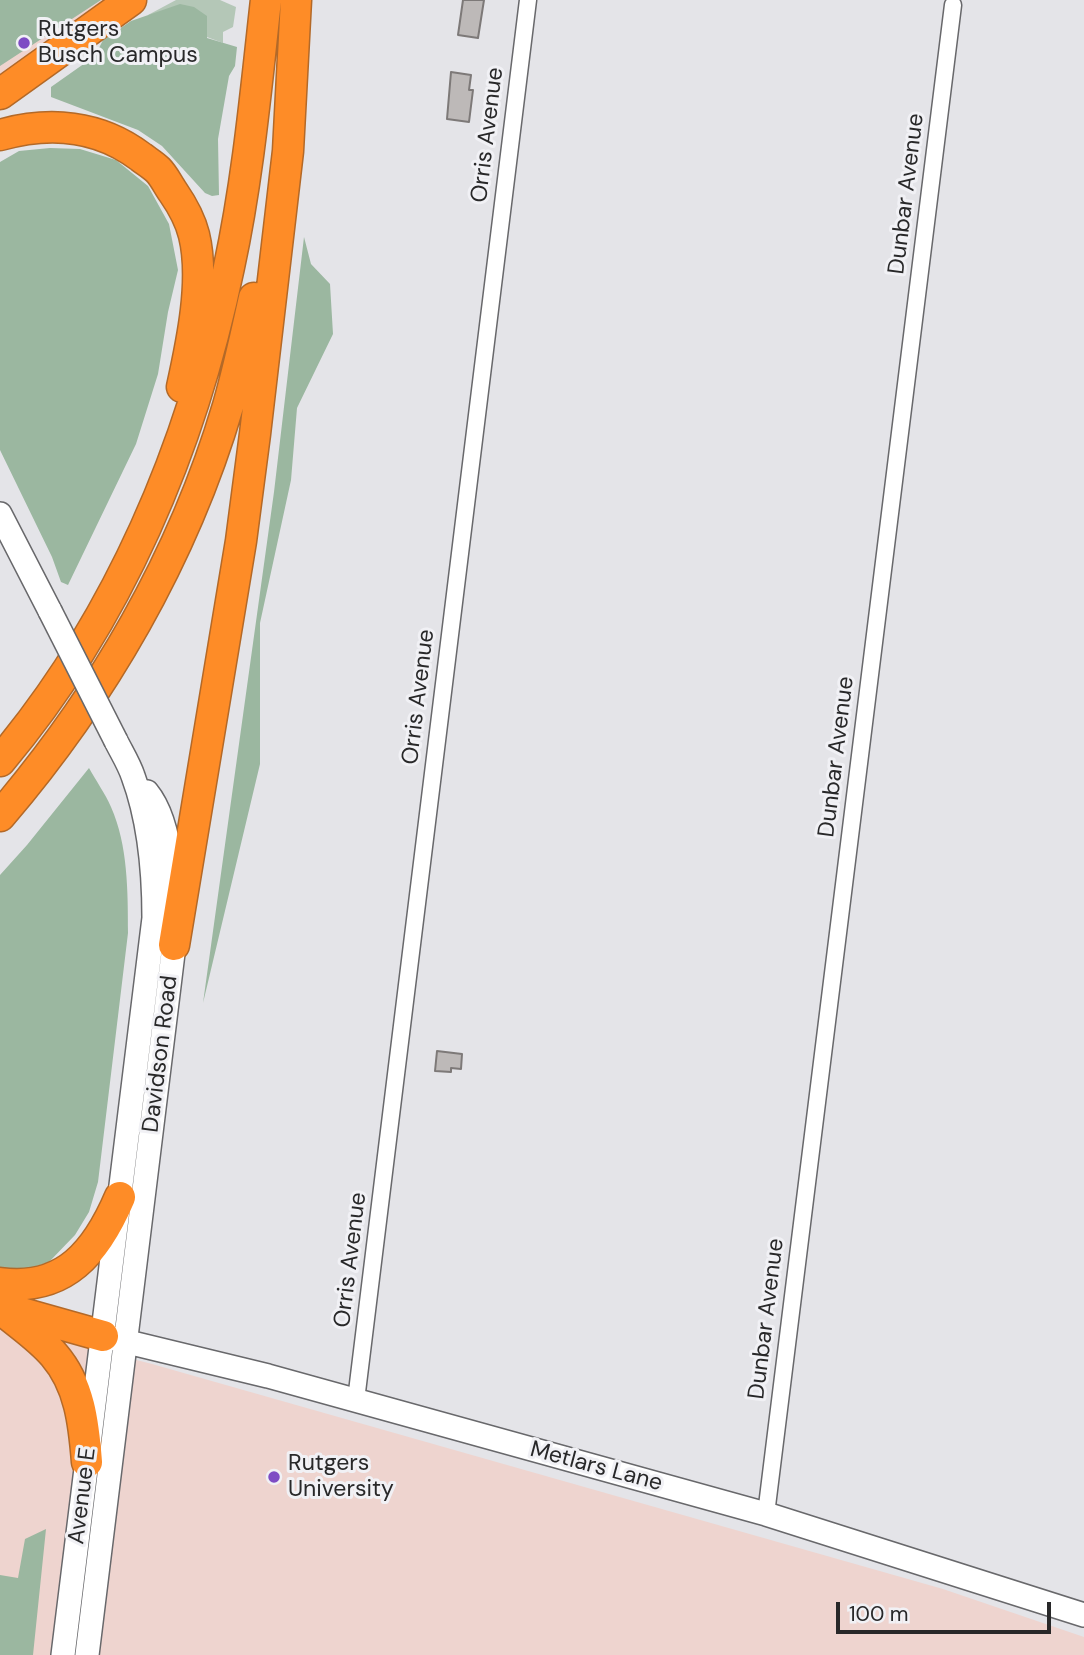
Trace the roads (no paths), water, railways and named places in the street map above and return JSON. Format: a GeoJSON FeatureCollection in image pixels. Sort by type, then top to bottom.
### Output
{"type":"FeatureCollection","features":[{"type":"Feature","properties":{"kind":"highway"},"geometry":{"type":"LineString","coordinates":[[0,94],[131,0]]}},
{"type":"Feature","properties":{"kind":"highway"},"geometry":{"type":"LineString","coordinates":[[0,761],[70,665],[108,604],[159,498],[177,452],[211,347],[230,265],[246,170],[266,0]]}},
{"type":"Feature","properties":{"kind":"highway"},"geometry":{"type":"LineString","coordinates":[[0,816],[31,780],[90,700],[128,636],[173,550],[206,470],[228,406],[259,271],[295,0]]}},
{"type":"Feature","properties":{"kind":"highway"},"geometry":{"type":"LineString","coordinates":[[174,945],[241,541],[255,434],[288,151],[295,0]]}},
{"type":"Feature","properties":{"kind":"highway"},"geometry":{"type":"LineString","coordinates":[[0,135],[27,127],[65,126],[99,134],[128,147],[158,170],[183,209],[194,234],[198,277],[184,379],[173,427],[129,562]]}},
{"type":"Feature","properties":{"kind":"highway"},"geometry":{"type":"LineString","coordinates":[[0,1283],[17,1285],[42,1281],[78,1263],[98,1242],[120,1198]]}},
{"type":"Feature","properties":{"kind":"highway"},"geometry":{"type":"LineString","coordinates":[[0,1308],[115,1339]]}},
{"type":"Feature","properties":{"kind":"highway"},"geometry":{"type":"LineString","coordinates":[[0,1308],[53,1353],[70,1378],[84,1426],[87,1462]]}},
{"type":"Feature","properties":{"kind":"main road","name":"Davidson Road"},"geometry":{"type":"LineString","coordinates":[[0,514],[133,776],[151,857],[154,918],[120,1198],[115,1339]]}},
{"type":"Feature","properties":{"kind":"main road","name":"Davidson Road"},"geometry":{"type":"LineString","coordinates":[[115,1339],[174,945],[174,880],[166,842],[152,798],[133,776]]}},
{"type":"Feature","properties":{"kind":"main road","name":"Metlars Lane"},"geometry":{"type":"LineString","coordinates":[[115,1339],[268,1376],[766,1514],[1084,1615]]}},
{"type":"Feature","properties":{"kind":"main road","name":"Avenue E"},"geometry":{"type":"LineString","coordinates":[[63,1655],[87,1462],[115,1339]]}},
{"type":"Feature","properties":{"kind":"main road","name":"Avenue E"},"geometry":{"type":"LineString","coordinates":[[87,1655],[115,1339]]}},
{"type":"Feature","properties":{"kind":"street","name":"Orris Avenue"},"geometry":{"type":"LineString","coordinates":[[356,1400],[528,0]]}},
{"type":"Feature","properties":{"kind":"street","name":"Dunbar Avenue"},"geometry":{"type":"LineString","coordinates":[[766,1514],[953,5]]}},
{"type":"Feature","properties":{"kind":"place","name":"Rutgers Busch Campus"},"geometry":{"type":"Point","coordinates":[24,43]}},
{"type":"Feature","properties":{"kind":"place","name":"Rutgers University"},"geometry":{"type":"Point","coordinates":[274,1477]}}]}
